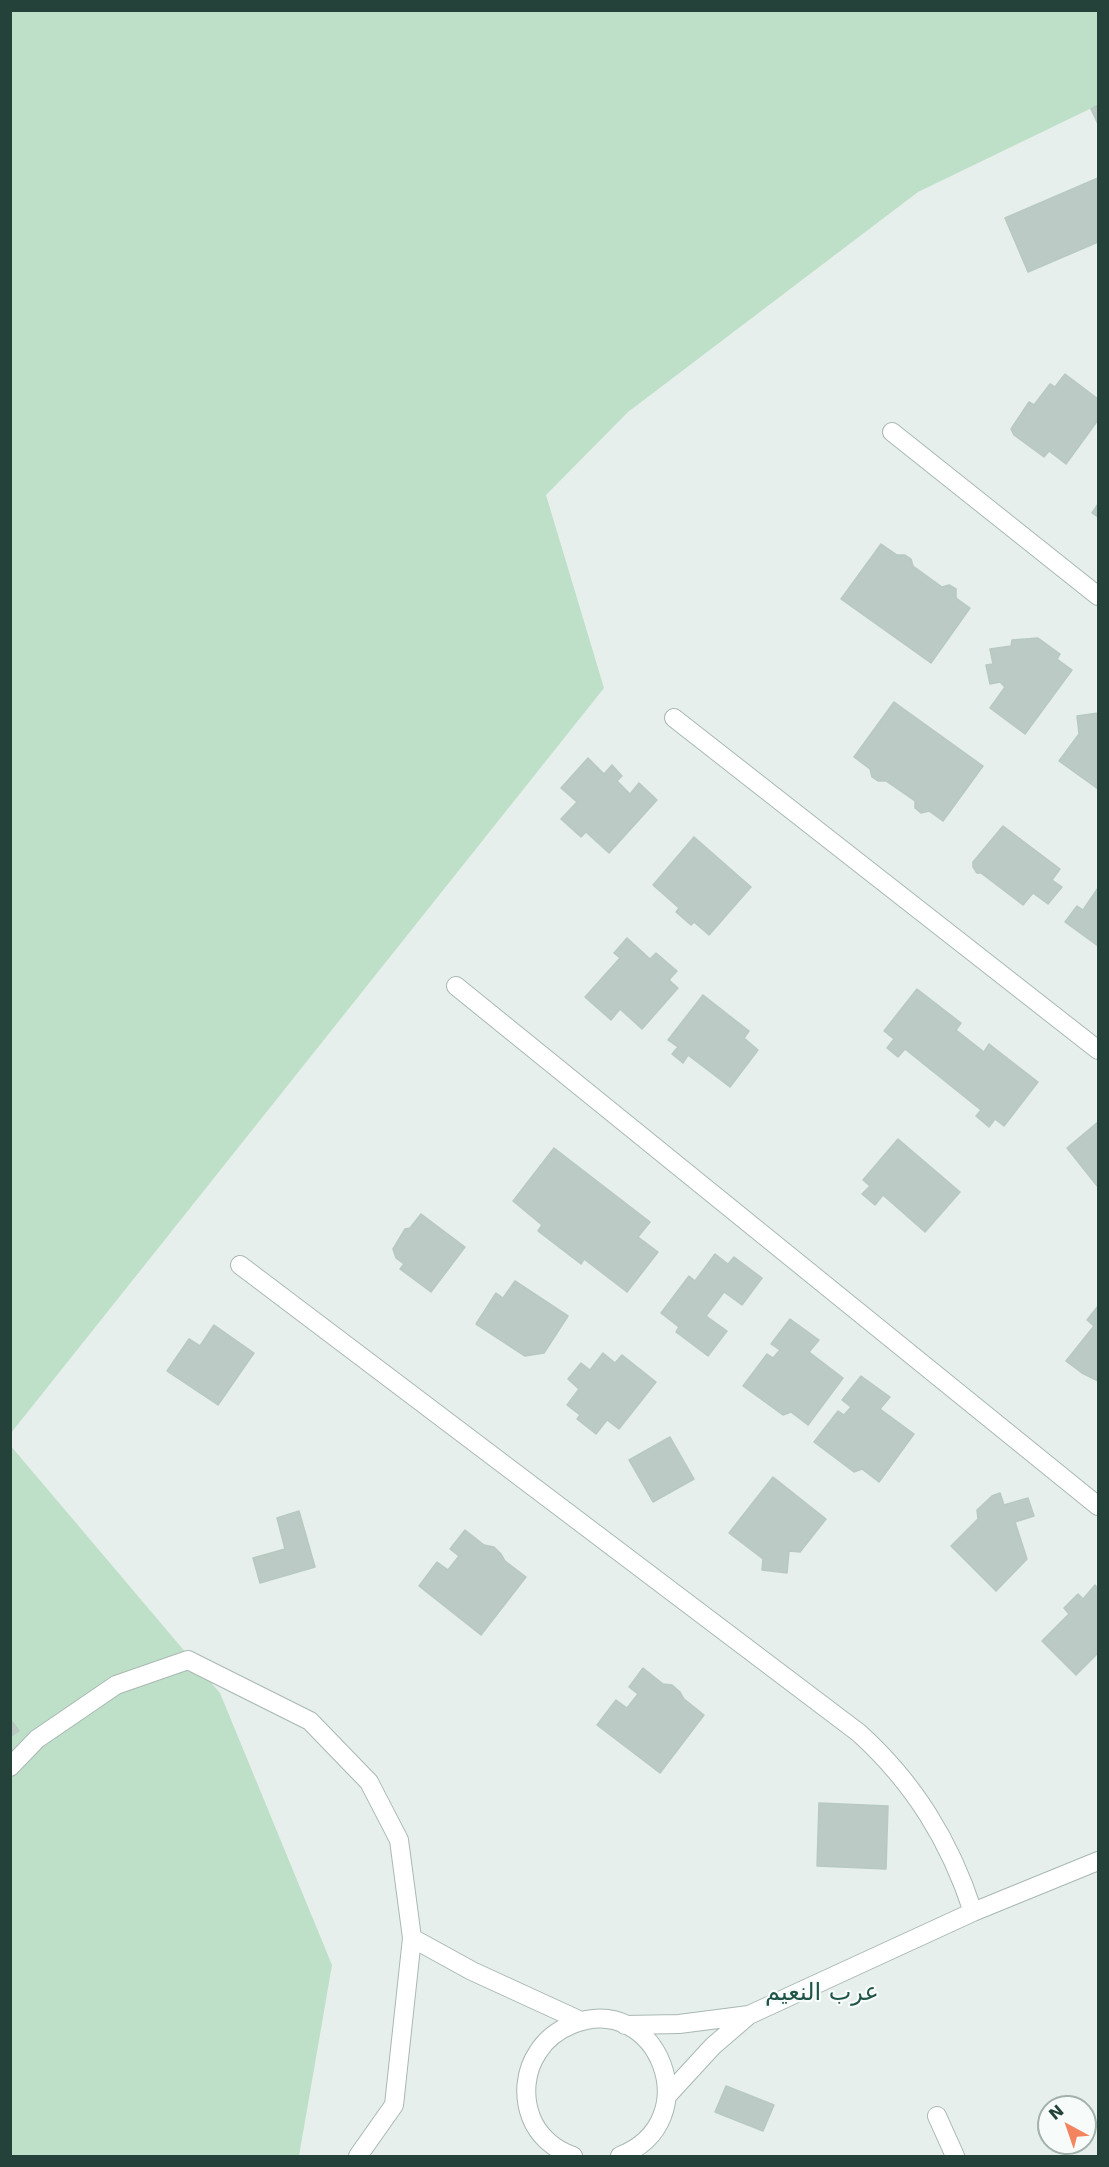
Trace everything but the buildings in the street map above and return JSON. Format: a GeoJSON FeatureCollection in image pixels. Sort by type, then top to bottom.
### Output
{"type":"FeatureCollection","features":[{"type":"Feature","properties":{"kind":"street"},"geometry":{"type":"LineString","coordinates":[[892,432],[1098,596]]}},
{"type":"Feature","properties":{"kind":"street"},"geometry":{"type":"LineString","coordinates":[[674,718],[1098,1050]]}},
{"type":"Feature","properties":{"kind":"street"},"geometry":{"type":"LineString","coordinates":[[456,986],[1098,1506]]}},
{"type":"Feature","properties":{"kind":"street"},"geometry":{"type":"LineString","coordinates":[[240,1265],[859,1733],[897,1770],[928,1812],[963,1882],[973,1912]]}},
{"type":"Feature","properties":{"kind":"street"},"geometry":{"type":"LineString","coordinates":[[10,1767],[36,1739],[116,1685],[188,1660],[310,1721],[369,1782],[399,1840],[412,1938],[394,2105],[358,2157]]}},
{"type":"Feature","properties":{"kind":"street"},"geometry":{"type":"LineString","coordinates":[[668,2096],[713,2046],[749,2015],[973,1912],[1098,1861]]}},
{"type":"Feature","properties":{"kind":"street"},"geometry":{"type":"LineString","coordinates":[[412,1938],[472,1971],[582,2021]]}},
{"type":"Feature","properties":{"kind":"street"},"geometry":{"type":"LineString","coordinates":[[573,2157],[550,2144],[536,2126],[528,2106],[526,2084],[531,2063],[543,2044],[561,2029],[582,2021],[603,2020],[624,2025],[679,2024],[749,2015]]}},
{"type":"Feature","properties":{"kind":"street"},"geometry":{"type":"LineString","coordinates":[[620,2157],[633,2151],[651,2136],[663,2117],[668,2096],[666,2074],[658,2054],[643,2036],[624,2025]]}},
{"type":"Feature","properties":{"kind":"street"},"geometry":{"type":"LineString","coordinates":[[937,2116],[955,2157]]}},
{"type":"Feature","properties":{"kind":"green space"},"geometry":{"type":"Polygon","coordinates":[[[11,11],[1098,11],[1098,105],[918,192],[628,412],[546,495],[604,688],[11,1433],[11,11]]]}},
{"type":"Feature","properties":{"kind":"green space"},"geometry":{"type":"Polygon","coordinates":[[[10,1445],[220,1693],[332,1965],[299,2156],[11,2156],[10,1445]]]}},
{"type":"Feature","properties":{"kind":"district","name":"عرب النعيم"},"geometry":{"type":"Point","coordinates":[822,1994]}}]}
